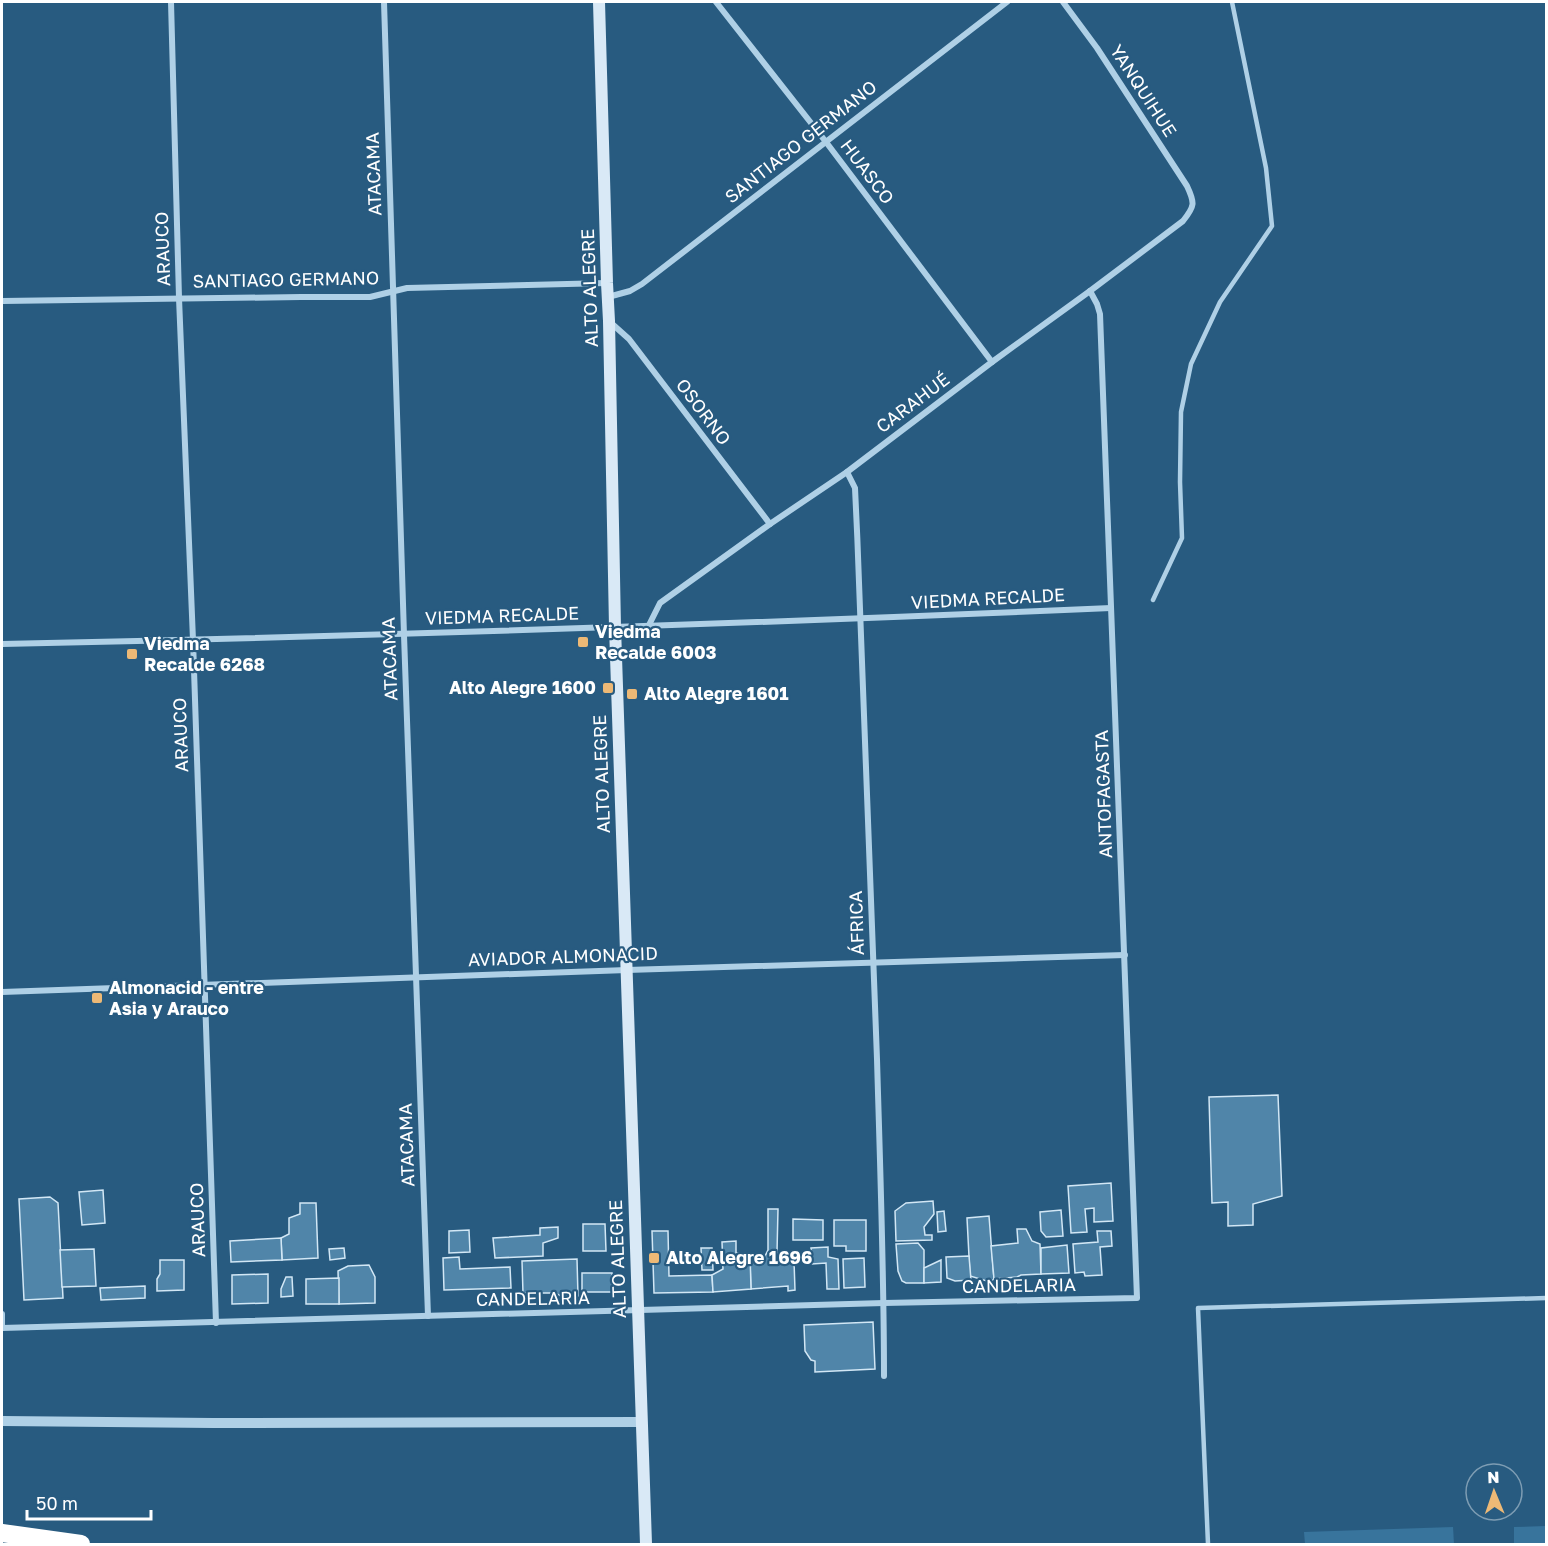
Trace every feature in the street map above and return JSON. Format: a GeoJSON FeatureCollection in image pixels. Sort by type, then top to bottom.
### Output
{"type":"FeatureCollection","features":[{"type":"Feature","properties":{"kind":"highway"},"geometry":{"type":"LineString","coordinates":[[2,1533],[81,1545]]}},
{"type":"Feature","properties":{"kind":"main road","name":"ALTO ALEGRE"},"geometry":{"type":"LineString","coordinates":[[599,2],[609,321],[615,627],[646,1545]]}},
{"type":"Feature","properties":{"kind":"street","name":"ARAUCO"},"geometry":{"type":"LineString","coordinates":[[171,2],[179,298],[216,1323]]}},
{"type":"Feature","properties":{"kind":"street","name":"ATACAMA"},"geometry":{"type":"LineString","coordinates":[[384,2],[428,1316]]}},
{"type":"Feature","properties":{"kind":"street","name":"HUASCO"},"geometry":{"type":"LineString","coordinates":[[716,2],[826,142],[992,362]]}},
{"type":"Feature","properties":{"kind":"street","name":"SANTIAGO GERMANO"},"geometry":{"type":"LineString","coordinates":[[608,297],[630,291],[642,284],[1007,2]]}},
{"type":"Feature","properties":{"kind":"street","name":"YANQUIHUE"},"geometry":{"type":"LineString","coordinates":[[1064,2],[1097,48],[1187,186],[1193,200]]}},
{"type":"Feature","properties":{"kind":"street","name":"CARAHUÉ"},"geometry":{"type":"LineString","coordinates":[[648,627],[660,603],[847,472],[1090,291],[1183,220],[1192,210],[1193,200]]}},
{"type":"Feature","properties":{"kind":"street","name":"SANTIAGO GERMANO"},"geometry":{"type":"LineString","coordinates":[[2,301],[369,297],[407,288],[607,283]]}},
{"type":"Feature","properties":{"kind":"street","name":"ANTOFAGASTA"},"geometry":{"type":"LineString","coordinates":[[1090,291],[1100,314],[1137,1298]]}},
{"type":"Feature","properties":{"kind":"street","name":"OSORNO"},"geometry":{"type":"LineString","coordinates":[[609,321],[629,339],[770,524]]}},
{"type":"Feature","properties":{"kind":"street","name":"ÁFRICA"},"geometry":{"type":"LineString","coordinates":[[847,472],[855,488],[861,619],[874,963],[884,1376]]}},
{"type":"Feature","properties":{"kind":"street","name":"VIEDMA RECALDE"},"geometry":{"type":"LineString","coordinates":[[2,644],[648,627],[1111,608]]}},
{"type":"Feature","properties":{"kind":"street","name":"AVIADOR ALMONACID"},"geometry":{"type":"LineString","coordinates":[[2,992],[1125,955]]}},
{"type":"Feature","properties":{"kind":"street","name":"CANDELARIA"},"geometry":{"type":"LineString","coordinates":[[2,1328],[1137,1298]]}},
{"type":"Feature","properties":{"kind":"street"},"geometry":{"type":"LineString","coordinates":[[2,1314],[2,1328]]}},
{"type":"Feature","properties":{"kind":"street"},"geometry":{"type":"LineString","coordinates":[[2,1421],[642,1422]]}},
{"type":"Feature","properties":{"kind":"lane"},"geometry":{"type":"LineString","coordinates":[[1153,600],[1182,538],[1181,412],[1191,364],[1220,302],[1272,226],[1266,168],[1232,2]]}},
{"type":"Feature","properties":{"kind":"lane"},"geometry":{"type":"LineString","coordinates":[[1208,1545],[1198,1308],[1546,1298]]}},
{"type":"Feature","properties":{"kind":"shaded area"},"geometry":{"type":"Polygon","coordinates":[[[1546,1526],[1546,1544],[1514,1544],[1514,1527],[1546,1526]]]}},
{"type":"Feature","properties":{"kind":"shaded area"},"geometry":{"type":"Polygon","coordinates":[[[1453,1527],[1454,1544],[1305,1544],[1304,1532],[1453,1527]]]}},
{"type":"Feature","properties":{"kind":"building"},"geometry":{"type":"Polygon","coordinates":[[[1278,1095],[1282,1196],[1253,1204],[1253,1225],[1228,1226],[1228,1202],[1212,1203],[1209,1097],[1278,1095]]]}},
{"type":"Feature","properties":{"kind":"building"},"geometry":{"type":"Polygon","coordinates":[[[1111,1183],[1113,1221],[1094,1222],[1094,1208],[1085,1209],[1087,1232],[1071,1233],[1068,1186],[1111,1183]]]}},
{"type":"Feature","properties":{"kind":"building"},"geometry":{"type":"Polygon","coordinates":[[[103,1190],[105,1223],[82,1225],[79,1192],[103,1190]]]}},
{"type":"Feature","properties":{"kind":"building"},"geometry":{"type":"Polygon","coordinates":[[[50,1197],[58,1203],[63,1298],[24,1300],[19,1199],[50,1197]]]}},
{"type":"Feature","properties":{"kind":"building"},"geometry":{"type":"Polygon","coordinates":[[[933,1201],[934,1214],[924,1227],[925,1235],[932,1235],[932,1240],[896,1241],[895,1211],[906,1203],[933,1201]]]}},
{"type":"Feature","properties":{"kind":"building"},"geometry":{"type":"Polygon","coordinates":[[[300,1203],[316,1203],[318,1258],[282,1260],[281,1238],[289,1234],[289,1218],[300,1214],[300,1203]]]}},
{"type":"Feature","properties":{"kind":"building"},"geometry":{"type":"Polygon","coordinates":[[[768,1209],[778,1209],[777,1253],[789,1253],[794,1261],[795,1290],[788,1291],[788,1286],[751,1289],[750,1263],[764,1258],[768,1250],[768,1209]]]}},
{"type":"Feature","properties":{"kind":"building"},"geometry":{"type":"Polygon","coordinates":[[[1061,1210],[1063,1236],[1046,1237],[1041,1231],[1040,1212],[1061,1210]]]}},
{"type":"Feature","properties":{"kind":"building"},"geometry":{"type":"Polygon","coordinates":[[[944,1211],[946,1231],[938,1232],[937,1212],[944,1211]]]}},
{"type":"Feature","properties":{"kind":"building"},"geometry":{"type":"Polygon","coordinates":[[[989,1216],[994,1279],[990,1282],[970,1276],[967,1218],[989,1216]]]}},
{"type":"Feature","properties":{"kind":"building"},"geometry":{"type":"Polygon","coordinates":[[[793,1219],[823,1220],[823,1240],[793,1240],[793,1219]]]}},
{"type":"Feature","properties":{"kind":"building"},"geometry":{"type":"Polygon","coordinates":[[[834,1220],[866,1220],[866,1251],[846,1251],[846,1246],[834,1246],[834,1220]]]}},
{"type":"Feature","properties":{"kind":"building"},"geometry":{"type":"Polygon","coordinates":[[[583,1224],[605,1224],[606,1251],[583,1251],[583,1224]]]}},
{"type":"Feature","properties":{"kind":"building"},"geometry":{"type":"Polygon","coordinates":[[[558,1227],[558,1238],[543,1243],[543,1256],[495,1258],[493,1238],[540,1235],[540,1228],[558,1227]]]}},
{"type":"Feature","properties":{"kind":"building"},"geometry":{"type":"Polygon","coordinates":[[[1017,1229],[1026,1229],[1032,1241],[1040,1244],[1041,1274],[994,1279],[991,1246],[1018,1243],[1017,1229]]]}},
{"type":"Feature","properties":{"kind":"building"},"geometry":{"type":"Polygon","coordinates":[[[469,1230],[470,1252],[449,1253],[449,1231],[469,1230]]]}},
{"type":"Feature","properties":{"kind":"building"},"geometry":{"type":"Polygon","coordinates":[[[652,1231],[668,1231],[669,1276],[712,1275],[713,1292],[654,1293],[652,1231]]]}},
{"type":"Feature","properties":{"kind":"building"},"geometry":{"type":"Polygon","coordinates":[[[1097,1231],[1111,1231],[1112,1246],[1100,1247],[1102,1275],[1085,1276],[1084,1272],[1075,1273],[1073,1244],[1098,1242],[1097,1231]]]}},
{"type":"Feature","properties":{"kind":"building"},"geometry":{"type":"Polygon","coordinates":[[[281,1238],[282,1260],[231,1262],[230,1241],[281,1238]]]}},
{"type":"Feature","properties":{"kind":"building"},"geometry":{"type":"Polygon","coordinates":[[[736,1241],[736,1253],[750,1253],[751,1289],[713,1292],[712,1275],[723,1269],[722,1242],[736,1241]]]}},
{"type":"Feature","properties":{"kind":"building"},"geometry":{"type":"Polygon","coordinates":[[[918,1243],[924,1250],[924,1283],[906,1283],[902,1281],[898,1271],[896,1244],[918,1243]]]}},
{"type":"Feature","properties":{"kind":"building"},"geometry":{"type":"Polygon","coordinates":[[[1067,1245],[1069,1273],[1041,1274],[1041,1248],[1067,1245]]]}},
{"type":"Feature","properties":{"kind":"building"},"geometry":{"type":"Polygon","coordinates":[[[828,1247],[828,1257],[838,1259],[839,1289],[827,1289],[826,1263],[812,1264],[811,1248],[828,1247]]]}},
{"type":"Feature","properties":{"kind":"building"},"geometry":{"type":"Polygon","coordinates":[[[344,1248],[345,1258],[330,1260],[329,1249],[344,1248]]]}},
{"type":"Feature","properties":{"kind":"building"},"geometry":{"type":"Polygon","coordinates":[[[701,1248],[712,1248],[713,1270],[702,1270],[701,1248]]]}},
{"type":"Feature","properties":{"kind":"building"},"geometry":{"type":"Polygon","coordinates":[[[94,1249],[96,1286],[62,1287],[60,1250],[94,1249]]]}},
{"type":"Feature","properties":{"kind":"building"},"geometry":{"type":"Polygon","coordinates":[[[969,1256],[971,1280],[955,1281],[947,1278],[946,1257],[969,1256]]]}},
{"type":"Feature","properties":{"kind":"building"},"geometry":{"type":"Polygon","coordinates":[[[459,1257],[460,1269],[510,1267],[511,1288],[444,1290],[443,1258],[459,1257]]]}},
{"type":"Feature","properties":{"kind":"building"},"geometry":{"type":"Polygon","coordinates":[[[864,1258],[865,1287],[844,1288],[843,1259],[864,1258]]]}},
{"type":"Feature","properties":{"kind":"building"},"geometry":{"type":"Polygon","coordinates":[[[577,1259],[578,1296],[523,1293],[522,1261],[577,1259]]]}},
{"type":"Feature","properties":{"kind":"building"},"geometry":{"type":"Polygon","coordinates":[[[160,1260],[184,1260],[184,1290],[157,1291],[160,1260]]]}},
{"type":"Feature","properties":{"kind":"building"},"geometry":{"type":"Polygon","coordinates":[[[941,1260],[941,1282],[924,1283],[924,1268],[941,1260]]]}},
{"type":"Feature","properties":{"kind":"building"},"geometry":{"type":"Polygon","coordinates":[[[369,1265],[375,1277],[375,1303],[339,1304],[338,1271],[348,1266],[369,1265]]]}},
{"type":"Feature","properties":{"kind":"building"},"geometry":{"type":"Polygon","coordinates":[[[582,1273],[612,1273],[612,1292],[582,1292],[582,1273]]]}},
{"type":"Feature","properties":{"kind":"building"},"geometry":{"type":"Polygon","coordinates":[[[268,1274],[268,1303],[232,1304],[232,1275],[268,1274]]]}},
{"type":"Feature","properties":{"kind":"building"},"geometry":{"type":"Polygon","coordinates":[[[286,1277],[292,1277],[293,1296],[281,1297],[281,1289],[286,1277]]]}},
{"type":"Feature","properties":{"kind":"building"},"geometry":{"type":"Polygon","coordinates":[[[339,1278],[339,1304],[306,1304],[306,1279],[339,1278]]]}},
{"type":"Feature","properties":{"kind":"building"},"geometry":{"type":"Polygon","coordinates":[[[145,1286],[145,1298],[101,1300],[100,1288],[145,1286]]]}},
{"type":"Feature","properties":{"kind":"building"},"geometry":{"type":"Polygon","coordinates":[[[873,1322],[875,1369],[815,1372],[815,1361],[811,1360],[805,1351],[804,1325],[873,1322]]]}},
{"type":"Feature","properties":{"kind":"place","name":"Viedma Recalde 6003"},"geometry":{"type":"Point","coordinates":[583,642]}},
{"type":"Feature","properties":{"kind":"place","name":"Viedma Recalde 6268"},"geometry":{"type":"Point","coordinates":[132,654]}},
{"type":"Feature","properties":{"kind":"place","name":"Alto Alegre 1600"},"geometry":{"type":"Point","coordinates":[608,688]}},
{"type":"Feature","properties":{"kind":"place","name":"Alto Alegre 1601"},"geometry":{"type":"Point","coordinates":[632,694]}},
{"type":"Feature","properties":{"kind":"place","name":"Almonacid - entre Asia y Arauco"},"geometry":{"type":"Point","coordinates":[97,998]}},
{"type":"Feature","properties":{"kind":"place","name":"Alto Alegre 1696"},"geometry":{"type":"Point","coordinates":[654,1258]}}]}
